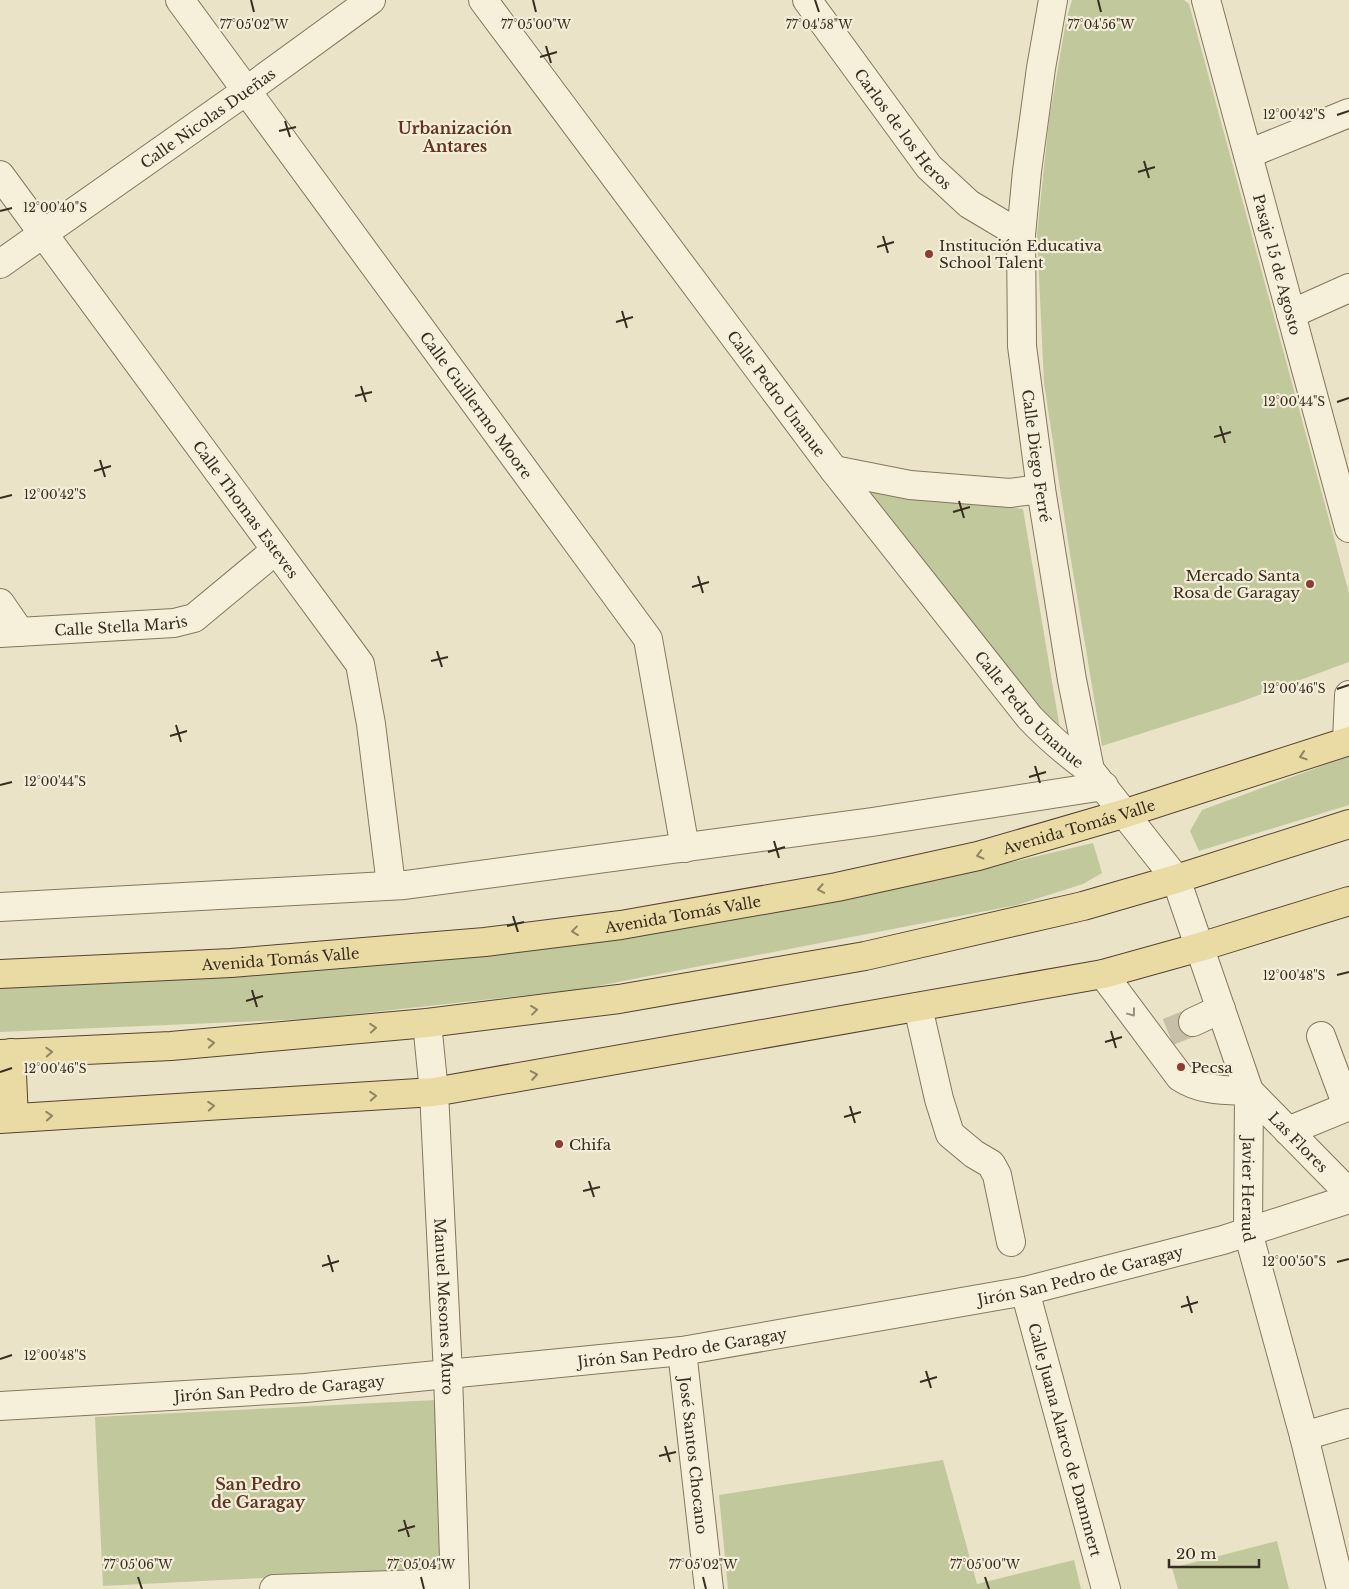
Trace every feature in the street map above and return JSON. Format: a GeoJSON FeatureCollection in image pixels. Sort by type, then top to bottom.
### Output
{"type":"FeatureCollection","features":[{"type":"Feature","properties":{"kind":"main road","name":"Avenida Tomás Valle"},"geometry":{"type":"LineString","coordinates":[[0,974],[241,962],[485,942],[622,925],[837,887],[978,856],[1126,813],[1348,741]]}},
{"type":"Feature","properties":{"kind":"main road"},"geometry":{"type":"LineString","coordinates":[[1349,824],[1176,879],[1083,906],[865,956],[619,999],[427,1023],[172,1046],[6,1054],[7,1119],[434,1092],[1103,974],[1200,947],[1349,901]]}},
{"type":"Feature","properties":{"kind":"street","name":"Calle Guillermo Moore"},"geometry":{"type":"LineString","coordinates":[[180,0],[648,640],[685,848]]}},
{"type":"Feature","properties":{"kind":"street","name":"Calle Nicolas Dueñas"},"geometry":{"type":"LineString","coordinates":[[0,264],[246,91],[371,0]]}},
{"type":"Feature","properties":{"kind":"street","name":"Calle Pedro Unanue"},"geometry":{"type":"LineString","coordinates":[[483,0],[834,470],[1030,718],[1064,752],[1097,778]]}},
{"type":"Feature","properties":{"kind":"street","name":"Carlos de los Heros"},"geometry":{"type":"LineString","coordinates":[[807,0],[929,168],[969,204],[1021,235]]}},
{"type":"Feature","properties":{"kind":"street","name":"Calle Diego Ferré"},"geometry":{"type":"LineString","coordinates":[[1053,0],[1041,68],[1021,235],[1022,346],[1041,489],[1072,680],[1097,778],[1176,879]]}},
{"type":"Feature","properties":{"kind":"street","name":"Pasaje 15 de Agosto"},"geometry":{"type":"LineString","coordinates":[[1206,0],[1291,314],[1342,470],[1349,528]]}},
{"type":"Feature","properties":{"kind":"street"},"geometry":{"type":"LineString","coordinates":[[1248,154],[1349,113]]}},
{"type":"Feature","properties":{"kind":"street","name":"Calle Thomas Esteves"},"geometry":{"type":"LineString","coordinates":[[0,175],[360,664],[371,724],[391,885]]}},
{"type":"Feature","properties":{"kind":"street"},"geometry":{"type":"LineString","coordinates":[[1291,314],[1349,288]]}},
{"type":"Feature","properties":{"kind":"street"},"geometry":{"type":"LineString","coordinates":[[834,470],[910,485],[1010,493],[1041,489]]}},
{"type":"Feature","properties":{"kind":"street","name":"Calle Stella Maris"},"geometry":{"type":"LineString","coordinates":[[10,633],[174,624],[194,618],[276,550]]}},
{"type":"Feature","properties":{"kind":"street"},"geometry":{"type":"LineString","coordinates":[[0,603],[10,633]]}},
{"type":"Feature","properties":{"kind":"street","name":"Avenida Tomás Valle"},"geometry":{"type":"LineString","coordinates":[[1348,741],[1349,695]]}},
{"type":"Feature","properties":{"kind":"street","name":"Avenida Tomás Valle"},"geometry":{"type":"LineString","coordinates":[[0,907],[405,885],[872,822],[1097,778]]}},
{"type":"Feature","properties":{"kind":"street","name":"Javier Heraud"},"geometry":{"type":"LineString","coordinates":[[1176,879],[1249,1091],[1248,1232],[1304,1436],[1341,1589]]}},
{"type":"Feature","properties":{"kind":"street"},"geometry":{"type":"LineString","coordinates":[[1103,974],[1160,1035],[1171,1066],[1180,1077],[1188,1082],[1209,1089],[1249,1091]]}},
{"type":"Feature","properties":{"kind":"street"},"geometry":{"type":"LineString","coordinates":[[918,1007],[939,1099],[950,1134],[974,1154],[991,1164],[997,1175],[1011,1242]]}},
{"type":"Feature","properties":{"kind":"street"},"geometry":{"type":"LineString","coordinates":[[1192,1022],[1221,1009]]}},
{"type":"Feature","properties":{"kind":"street","name":"Manuel Mesones Muro"},"geometry":{"type":"LineString","coordinates":[[427,1023],[434,1092],[448,1374],[455,1586]]}},
{"type":"Feature","properties":{"kind":"street"},"geometry":{"type":"LineString","coordinates":[[1288,1131],[1348,1106],[1320,1036]]}},
{"type":"Feature","properties":{"kind":"street","name":"Las Flores"},"geometry":{"type":"LineString","coordinates":[[1249,1091],[1349,1193]]}},
{"type":"Feature","properties":{"kind":"street","name":"Jirón San Pedro de Garagay"},"geometry":{"type":"LineString","coordinates":[[0,1406],[305,1388],[682,1351],[1025,1291],[1248,1232],[1349,1199]]}},
{"type":"Feature","properties":{"kind":"street","name":"Calle Juana Alarco de Dammert"},"geometry":{"type":"LineString","coordinates":[[1025,1291],[1106,1589]]}},
{"type":"Feature","properties":{"kind":"street","name":"José Santos Chocano"},"geometry":{"type":"LineString","coordinates":[[682,1351],[709,1589]]}},
{"type":"Feature","properties":{"kind":"street"},"geometry":{"type":"LineString","coordinates":[[1304,1436],[1349,1423]]}},
{"type":"Feature","properties":{"kind":"street"},"geometry":{"type":"LineString","coordinates":[[274,1589],[455,1586]]}},
{"type":"Feature","properties":{"kind":"green space"},"geometry":{"type":"Polygon","coordinates":[[[1072,0],[1184,0],[1189,4],[1349,593],[1349,662],[1237,703],[1102,746],[1044,383],[1037,234],[1049,120],[1066,21],[1072,0]]]}},
{"type":"Feature","properties":{"kind":"green space"},"geometry":{"type":"Polygon","coordinates":[[[854,485],[1023,509],[1062,741],[854,485]]]}},
{"type":"Feature","properties":{"kind":"green space"},"geometry":{"type":"Polygon","coordinates":[[[1349,756],[1349,805],[1199,851],[1190,831],[1202,810],[1349,756]]]}},
{"type":"Feature","properties":{"kind":"green space"},"geometry":{"type":"Polygon","coordinates":[[[1093,843],[1102,873],[1083,884],[1017,905],[582,989],[310,1019],[0,1032],[0,986],[644,932],[1017,861],[1093,843]]]}},
{"type":"Feature","properties":{"kind":"green space"},"geometry":{"type":"Polygon","coordinates":[[[436,1400],[443,1569],[103,1586],[95,1417],[436,1400]]]}},
{"type":"Feature","properties":{"kind":"green space"},"geometry":{"type":"Polygon","coordinates":[[[943,1460],[977,1584],[1074,1560],[1081,1589],[728,1589],[719,1495],[943,1460]]]}},
{"type":"Feature","properties":{"kind":"green space"},"geometry":{"type":"Polygon","coordinates":[[[1277,1541],[1289,1589],[1178,1589],[1172,1568],[1277,1541]]]}},
{"type":"Feature","properties":{"kind":"tunnel"},"geometry":{"type":"LineString","coordinates":[[1168,1032],[1193,1022]]}},
{"type":"Feature","properties":{"kind":"place","name":"Institución Educativa School Talent"},"geometry":{"type":"Point","coordinates":[929,254]}},
{"type":"Feature","properties":{"kind":"place","name":"Mercado Santa Rosa de Garagay"},"geometry":{"type":"Point","coordinates":[1310,584]}},
{"type":"Feature","properties":{"kind":"place","name":"Pecsa"},"geometry":{"type":"Point","coordinates":[1181,1067]}},
{"type":"Feature","properties":{"kind":"place","name":"Chifa"},"geometry":{"type":"Point","coordinates":[559,1144]}},
{"type":"Feature","properties":{"kind":"district","name":"Urbanización Antares"},"geometry":{"type":"Point","coordinates":[455,137]}},
{"type":"Feature","properties":{"kind":"district","name":"San Pedro de Garagay"},"geometry":{"type":"Point","coordinates":[258,1493]}}]}
